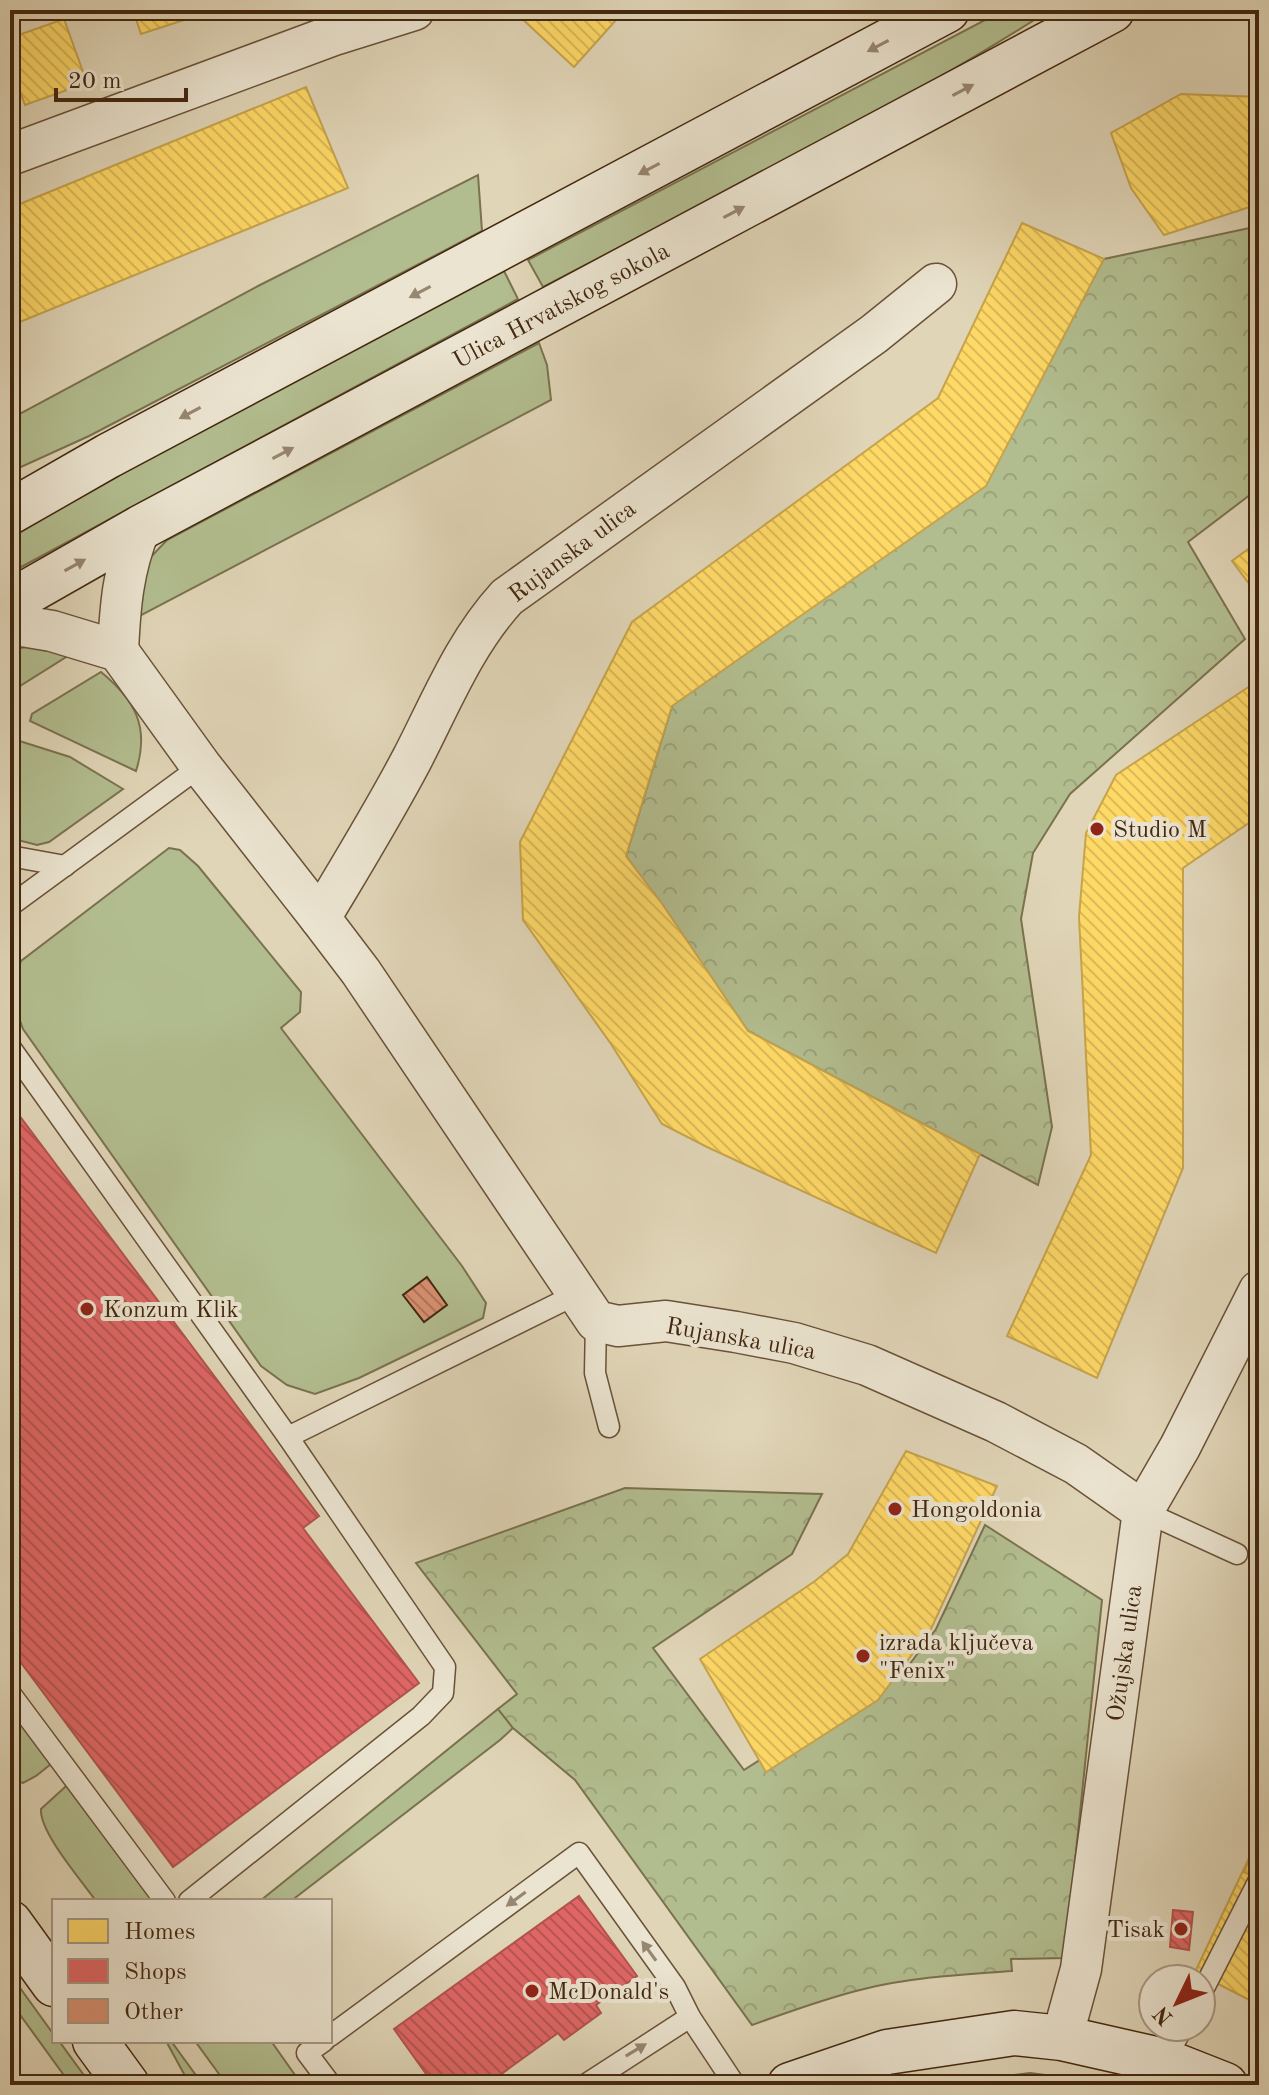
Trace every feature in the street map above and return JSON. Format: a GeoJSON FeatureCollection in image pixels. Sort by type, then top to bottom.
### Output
{"type":"FeatureCollection","features":[{"type":"Feature","properties":{"kind":"street"},"geometry":{"type":"LineString","coordinates":[[13,508],[947,10]]}},
{"type":"Feature","properties":{"kind":"street","name":"Ulica Hrvatskog sokola"},"geometry":{"type":"LineString","coordinates":[[10,602],[140,528],[1112,10]]}},
{"type":"Feature","properties":{"kind":"street"},"geometry":{"type":"LineString","coordinates":[[10,155],[396,12]]}},
{"type":"Feature","properties":{"kind":"street","name":"Rujanska ulica"},"geometry":{"type":"LineString","coordinates":[[320,918],[410,762],[466,652],[486,620],[507,597],[874,334],[936,284]]}},
{"type":"Feature","properties":{"kind":"street"},"geometry":{"type":"LineString","coordinates":[[118,651],[124,578],[128,557],[140,528]]}},
{"type":"Feature","properties":{"kind":"street"},"geometry":{"type":"LineString","coordinates":[[10,624],[52,631],[118,651],[201,766],[361,972],[586,1308]]}},
{"type":"Feature","properties":{"kind":"street","name":"Ožujska ulica"},"geometry":{"type":"LineString","coordinates":[[1062,2038],[1081,1969],[1143,1511],[1180,1447],[1259,1291]]}},
{"type":"Feature","properties":{"kind":"street","name":"Rujanska ulica"},"geometry":{"type":"LineString","coordinates":[[586,1308],[618,1326],[666,1321],[794,1343],[867,1365],[1010,1429],[1076,1464],[1143,1511]]}},
{"type":"Feature","properties":{"kind":"street"},"geometry":{"type":"LineString","coordinates":[[10,1923],[52,1981]]}},
{"type":"Feature","properties":{"kind":"street"},"geometry":{"type":"LineString","coordinates":[[790,2085],[887,2052],[1014,2033],[1174,2044],[1225,2085]]}},
{"type":"Feature","properties":{"kind":"street"},"geometry":{"type":"LineString","coordinates":[[96,2043],[127,2085]]}},
{"type":"Feature","properties":{"kind":"lane"},"geometry":{"type":"LineString","coordinates":[[10,906],[201,766]]}},
{"type":"Feature","properties":{"kind":"lane"},"geometry":{"type":"LineString","coordinates":[[10,856],[65,866]]}},
{"type":"Feature","properties":{"kind":"lane"},"geometry":{"type":"LineString","coordinates":[[10,1047],[288,1437],[445,1667],[443,1693],[421,1716],[192,1899]]}},
{"type":"Feature","properties":{"kind":"lane"},"geometry":{"type":"LineString","coordinates":[[288,1437],[586,1308],[595,1373],[609,1427]]}},
{"type":"Feature","properties":{"kind":"lane"},"geometry":{"type":"LineString","coordinates":[[1143,1511],[1237,1554]]}},
{"type":"Feature","properties":{"kind":"lane"},"geometry":{"type":"LineString","coordinates":[[10,1693],[164,1899]]}},
{"type":"Feature","properties":{"kind":"lane"},"geometry":{"type":"LineString","coordinates":[[332,2035],[579,1853],[675,1987],[690,2017],[735,2085]]}},
{"type":"Feature","properties":{"kind":"lane"},"geometry":{"type":"LineString","coordinates":[[1217,1963],[1259,1880]]}},
{"type":"Feature","properties":{"kind":"lane"},"geometry":{"type":"LineString","coordinates":[[585,2085],[690,2017]]}},
{"type":"Feature","properties":{"kind":"lane"},"geometry":{"type":"LineString","coordinates":[[321,2043],[307,2053],[331,2085]]}},
{"type":"Feature","properties":{"kind":"green space"},"geometry":{"type":"Polygon","coordinates":[[[1004,10],[1050,10],[863,120],[543,287],[528,260],[1004,10]]]}},
{"type":"Feature","properties":{"kind":"green space"},"geometry":{"type":"Polygon","coordinates":[[[478,175],[482,231],[89,436],[10,472],[10,419],[260,285],[478,175]]]}},
{"type":"Feature","properties":{"kind":"green space"},"geometry":{"type":"Polygon","coordinates":[[[1259,226],[1259,488],[1188,542],[1245,639],[1070,794],[1033,853],[1021,919],[1052,1127],[1038,1185],[748,1031],[626,856],[672,706],[1104,259],[1259,226]]]}},
{"type":"Feature","properties":{"kind":"green space"},"geometry":{"type":"Polygon","coordinates":[[[504,271],[518,299],[10,573],[10,536],[165,450],[504,271]]]}},
{"type":"Feature","properties":{"kind":"green space"},"geometry":{"type":"Polygon","coordinates":[[[539,343],[547,365],[551,400],[134,619],[146,562],[167,540],[539,343]]]}},
{"type":"Feature","properties":{"kind":"green space"},"geometry":{"type":"Polygon","coordinates":[[[31,646],[74,652],[12,691],[10,650],[31,646]]]}},
{"type":"Feature","properties":{"kind":"green space"},"geometry":{"type":"Polygon","coordinates":[[[101,672],[123,693],[136,716],[141,741],[136,771],[30,721],[32,714],[101,672]]]}},
{"type":"Feature","properties":{"kind":"green space"},"geometry":{"type":"Polygon","coordinates":[[[10,738],[70,757],[123,789],[49,842],[37,845],[10,838],[10,738]]]}},
{"type":"Feature","properties":{"kind":"green space"},"geometry":{"type":"Polygon","coordinates":[[[169,848],[180,850],[198,866],[301,992],[300,1012],[281,1028],[462,1266],[486,1303],[483,1318],[359,1378],[315,1394],[287,1385],[261,1366],[23,1029],[11,988],[21,961],[169,848]]]}},
{"type":"Feature","properties":{"kind":"green space"},"geometry":{"type":"Polygon","coordinates":[[[625,1488],[822,1494],[792,1554],[653,1648],[744,1770],[909,1665],[936,1629],[985,1525],[1102,1600],[1065,1958],[1011,1959],[1012,1971],[882,1985],[752,2025],[575,1780],[513,1728],[498,1709],[517,1694],[416,1563],[625,1488]]]}},
{"type":"Feature","properties":{"kind":"green space"},"geometry":{"type":"Polygon","coordinates":[[[10,1699],[56,1760],[23,1783],[10,1779],[10,1699]]]}},
{"type":"Feature","properties":{"kind":"green space"},"geometry":{"type":"Polygon","coordinates":[[[498,1709],[513,1728],[294,1899],[262,1899],[498,1709]]]}},
{"type":"Feature","properties":{"kind":"green space"},"geometry":{"type":"Polygon","coordinates":[[[76,1777],[167,1899],[94,1899],[54,1843],[42,1819],[41,1809],[76,1777]]]}},
{"type":"Feature","properties":{"kind":"green space"},"geometry":{"type":"Polygon","coordinates":[[[10,1974],[52,2032],[52,2043],[60,2043],[91,2085],[71,2085],[10,2001],[10,1974]]]}},
{"type":"Feature","properties":{"kind":"green space"},"geometry":{"type":"Polygon","coordinates":[[[167,2043],[172,2043],[203,2085],[190,2085],[167,2043]]]}},
{"type":"Feature","properties":{"kind":"green space"},"geometry":{"type":"Polygon","coordinates":[[[196,2043],[272,2043],[302,2085],[227,2085],[196,2043]]]}},
{"type":"Feature","properties":{"kind":"green space"},"geometry":{"type":"Polygon","coordinates":[[[1030,2073],[1121,2085],[933,2085],[1030,2073]]]}},
{"type":"Feature","properties":{"kind":"building: Homes"},"geometry":{"type":"Polygon","coordinates":[[[133,10],[198,10],[200,15],[141,34],[133,10]]]}},
{"type":"Feature","properties":{"kind":"building: Homes"},"geometry":{"type":"Polygon","coordinates":[[[526,10],[625,10],[574,67],[520,17],[526,10]]]}},
{"type":"Feature","properties":{"kind":"building: Homes"},"geometry":{"type":"Polygon","coordinates":[[[64,19],[87,83],[25,105],[10,63],[10,38],[64,19]]]}},
{"type":"Feature","properties":{"kind":"building: Homes"},"geometry":{"type":"Polygon","coordinates":[[[306,87],[348,188],[10,326],[10,208],[306,87]]]}},
{"type":"Feature","properties":{"kind":"building: Homes"},"geometry":{"type":"Polygon","coordinates":[[[1181,94],[1259,97],[1259,204],[1164,235],[1131,188],[1111,133],[1181,94]]]}},
{"type":"Feature","properties":{"kind":"building: Homes"},"geometry":{"type":"Polygon","coordinates":[[[1022,223],[1104,259],[986,486],[672,706],[626,856],[748,1031],[980,1154],[936,1253],[662,1124],[611,1044],[523,920],[520,842],[632,622],[938,398],[1022,223]]]}},
{"type":"Feature","properties":{"kind":"building: Homes"},"geometry":{"type":"Polygon","coordinates":[[[1259,541],[1259,597],[1232,561],[1259,541]]]}},
{"type":"Feature","properties":{"kind":"building: Homes"},"geometry":{"type":"Polygon","coordinates":[[[1259,680],[1259,816],[1183,868],[1183,1168],[1097,1378],[1007,1336],[1091,1155],[1079,917],[1086,833],[1116,775],[1259,680]]]}},
{"type":"Feature","properties":{"kind":"building: Homes"},"geometry":{"type":"Polygon","coordinates":[[[906,1451],[997,1486],[931,1629],[878,1700],[766,1772],[700,1659],[815,1581],[848,1554],[906,1451]]]}},
{"type":"Feature","properties":{"kind":"building: Homes"},"geometry":{"type":"Polygon","coordinates":[[[1259,1837],[1259,2005],[1217,1983],[1217,1963],[1199,1963],[1259,1837]]]}},
{"type":"Feature","properties":{"kind":"building: Homes"},"geometry":{"type":"Polygon","coordinates":[[[1259,1837],[1259,1880],[1244,1872],[1259,1837]]]}},
{"type":"Feature","properties":{"kind":"building: Shops","name":"Konzum Klik"},"geometry":{"type":"Polygon","coordinates":[[[10,1103],[319,1516],[303,1528],[419,1683],[173,1867],[10,1648],[10,1103]]]}},
{"type":"Feature","properties":{"kind":"building: Shops","name":"McDonald's"},"geometry":{"type":"Polygon","coordinates":[[[579,1896],[637,1976],[596,2005],[601,2013],[564,2040],[558,2033],[486,2085],[434,2085],[394,2029],[579,1896]]]}},
{"type":"Feature","properties":{"kind":"building: Shops","name":"Tisak"},"geometry":{"type":"Polygon","coordinates":[[[1173,1910],[1193,1912],[1189,1950],[1170,1947],[1173,1910]]]}},
{"type":"Feature","properties":{"kind":"building: Other"},"geometry":{"type":"Polygon","coordinates":[[[427,1277],[447,1305],[424,1322],[403,1295],[427,1277]]]}},
{"type":"Feature","properties":{"kind":"place","name":"Studio M"},"geometry":{"type":"Point","coordinates":[1097,829]}},
{"type":"Feature","properties":{"kind":"place","name":"Konzum Klik"},"geometry":{"type":"Point","coordinates":[87,1309]}},
{"type":"Feature","properties":{"kind":"place","name":"Hongoldonia"},"geometry":{"type":"Point","coordinates":[895,1509]}},
{"type":"Feature","properties":{"kind":"place","name":"izrada ključeva \"Fenix\""},"geometry":{"type":"Point","coordinates":[863,1656]}},
{"type":"Feature","properties":{"kind":"place","name":"Tisak"},"geometry":{"type":"Point","coordinates":[1181,1929]}},
{"type":"Feature","properties":{"kind":"place","name":"McDonald's"},"geometry":{"type":"Point","coordinates":[532,1991]}}]}
